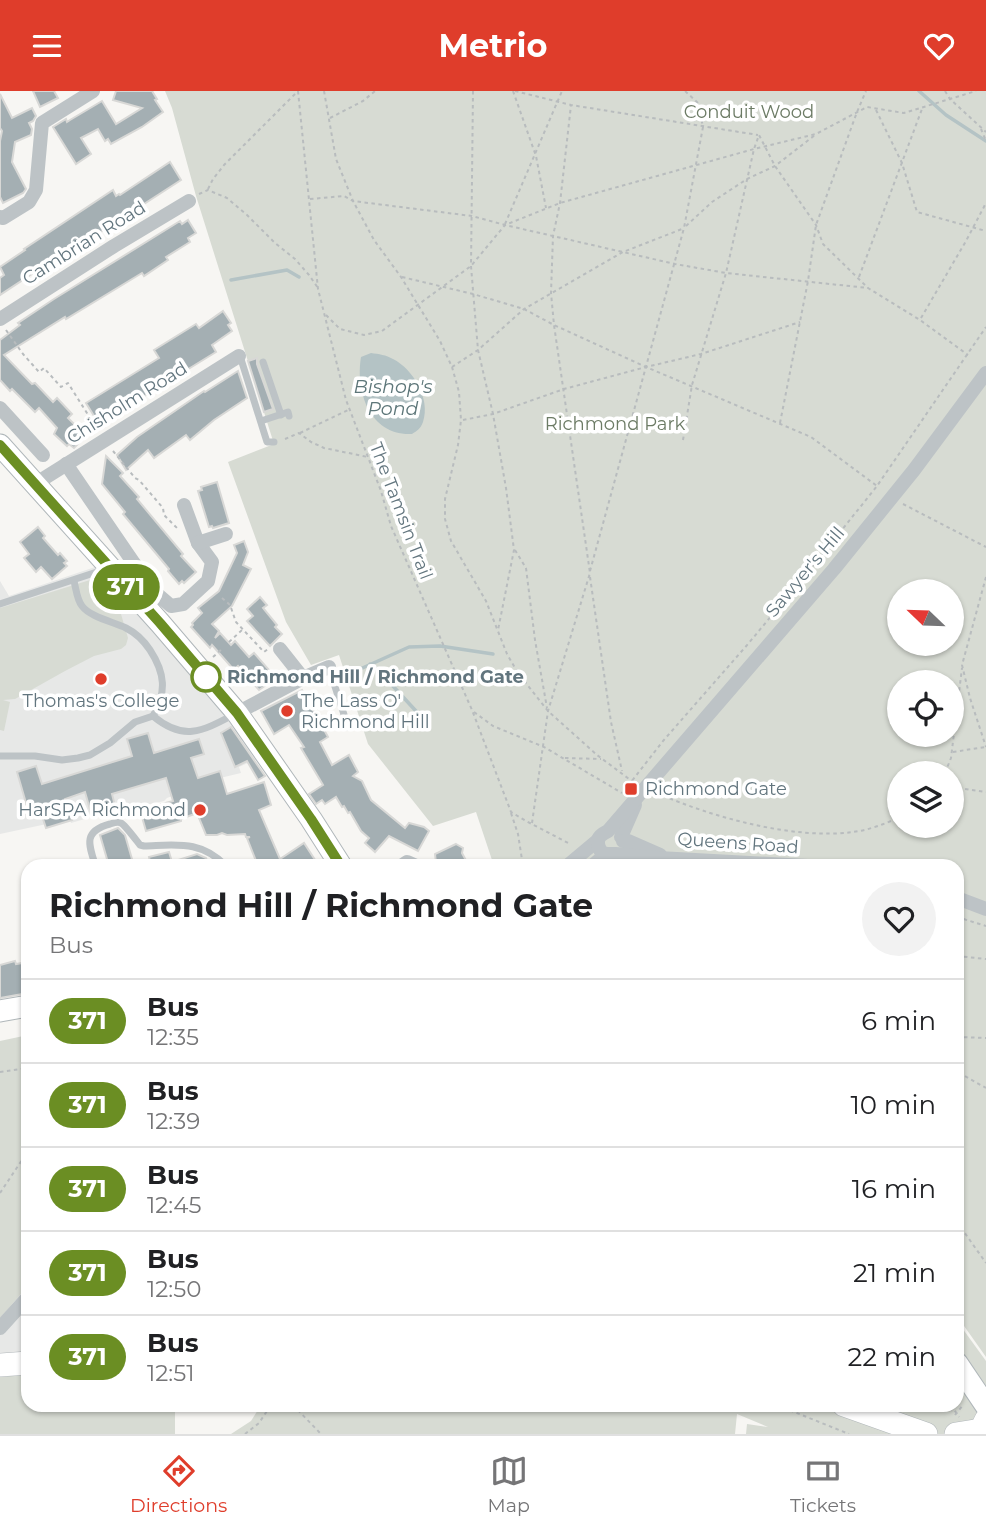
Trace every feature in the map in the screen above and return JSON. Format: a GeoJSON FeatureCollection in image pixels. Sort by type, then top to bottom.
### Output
{"type":"FeatureCollection","features":[{"type":"Feature","properties":{"kind":"main road"},"geometry":{"type":"LineString","coordinates":[[0,445],[237,713],[337,859]]}},
{"type":"Feature","properties":{"kind":"main road"},"geometry":{"type":"LineString","coordinates":[[0,1011],[21,1007]]}},
{"type":"Feature","properties":{"kind":"main road"},"geometry":{"type":"LineString","coordinates":[[0,1365],[21,1364]]}},
{"type":"Feature","properties":{"kind":"main road"},"geometry":{"type":"LineString","coordinates":[[964,1373],[986,1406]]}},
{"type":"Feature","properties":{"kind":"main road"},"geometry":{"type":"LineString","coordinates":[[864,1412],[926,1434]]}},
{"type":"Feature","properties":{"kind":"main road"},"geometry":{"type":"LineString","coordinates":[[954,1422],[981,1430],[986,1420]]}},
{"type":"Feature","properties":{"kind":"street"},"geometry":{"type":"LineString","coordinates":[[0,217],[29,201],[36,190],[42,123],[93,91]]}},
{"type":"Feature","properties":{"kind":"street","name":"Cambrian Road"},"geometry":{"type":"LineString","coordinates":[[1,317],[189,201]]}},
{"type":"Feature","properties":{"kind":"street","name":"Chisholm Road"},"geometry":{"type":"LineString","coordinates":[[35,484],[239,356]]}},
{"type":"Feature","properties":{"kind":"street","name":"Sawyer's Hill"},"geometry":{"type":"LineString","coordinates":[[598,859],[612,843],[637,784],[834,569],[914,470],[986,373]]}},
{"type":"Feature","properties":{"kind":"street"},"geometry":{"type":"LineString","coordinates":[[0,408],[43,455]]}},
{"type":"Feature","properties":{"kind":"street"},"geometry":{"type":"LineString","coordinates":[[66,464],[133,562],[157,594],[172,606],[183,604],[208,581],[212,562],[197,539],[184,505]]}},
{"type":"Feature","properties":{"kind":"street"},"geometry":{"type":"LineString","coordinates":[[197,539],[226,534]]}},
{"type":"Feature","properties":{"kind":"street"},"geometry":{"type":"LineString","coordinates":[[281,649],[303,678]]}},
{"type":"Feature","properties":{"kind":"street"},"geometry":{"type":"LineString","coordinates":[[237,713],[329,667]]}},
{"type":"Feature","properties":{"kind":"street","name":"Queens Road"},"geometry":{"type":"LineString","coordinates":[[612,843],[628,841],[667,857],[690,859]]}},
{"type":"Feature","properties":{"kind":"street","name":"Sawyer's Hill"},"geometry":{"type":"LineString","coordinates":[[581,859],[612,843]]}},
{"type":"Feature","properties":{"kind":"street"},"geometry":{"type":"LineString","coordinates":[[964,901],[986,909]]}},
{"type":"Feature","properties":{"kind":"street"},"geometry":{"type":"LineString","coordinates":[[0,1328],[21,1305]]}},
{"type":"Feature","properties":{"kind":"lane"},"geometry":{"type":"LineString","coordinates":[[239,356],[267,442],[274,442]]}},
{"type":"Feature","properties":{"kind":"lane"},"geometry":{"type":"LineString","coordinates":[[261,421],[285,415],[263,362]]}},
{"type":"Feature","properties":{"kind":"lane"},"geometry":{"type":"LineString","coordinates":[[0,604],[109,568]]}},
{"type":"Feature","properties":{"kind":"lane"},"geometry":{"type":"LineString","coordinates":[[0,756],[28,755],[62,760],[90,755],[110,743],[135,722],[153,716],[161,698],[162,672],[146,645],[132,631],[85,609],[79,601],[74,581]]}},
{"type":"Feature","properties":{"kind":"lane"},"geometry":{"type":"LineString","coordinates":[[329,667],[348,727]]}},
{"type":"Feature","properties":{"kind":"lane"},"geometry":{"type":"LineString","coordinates":[[153,716],[172,729],[182,732],[216,724],[237,713]]}},
{"type":"Feature","properties":{"kind":"lane"},"geometry":{"type":"LineString","coordinates":[[94,859],[89,840],[91,834],[103,826],[118,822],[122,823],[140,845],[193,846],[204,849],[218,859]]}},
{"type":"Feature","properties":{"kind":"path"},"geometry":{"type":"LineString","coordinates":[[189,201],[208,190],[224,165],[298,91]]}},
{"type":"Feature","properties":{"kind":"path","name":"The Tamsin Trail"},"geometry":{"type":"LineString","coordinates":[[298,91],[318,289],[349,410],[381,491],[391,526],[472,710],[511,812],[522,859]]}},
{"type":"Feature","properties":{"kind":"path"},"geometry":{"type":"LineString","coordinates":[[324,91],[336,159],[353,201],[374,240],[401,277],[440,341],[452,367],[459,392],[461,421],[445,499],[445,519],[452,541],[486,601],[507,654],[518,673],[548,711],[604,759],[637,784],[682,804],[720,817],[805,833],[854,832],[887,824]]}},
{"type":"Feature","properties":{"kind":"path"},"geometry":{"type":"LineString","coordinates":[[329,119],[363,101],[375,91]]}},
{"type":"Feature","properties":{"kind":"path"},"geometry":{"type":"LineString","coordinates":[[473,91],[471,266],[478,350],[494,414],[514,549],[498,631]]}},
{"type":"Feature","properties":{"kind":"path"},"geometry":{"type":"LineString","coordinates":[[514,91],[571,105],[759,135]]}},
{"type":"Feature","properties":{"kind":"path"},"geometry":{"type":"LineString","coordinates":[[514,91],[536,156],[546,209]]}},
{"type":"Feature","properties":{"kind":"path"},"geometry":{"type":"LineString","coordinates":[[325,314],[340,329],[363,335],[382,331],[471,266],[505,225],[562,91]]}},
{"type":"Feature","properties":{"kind":"path"},"geometry":{"type":"LineString","coordinates":[[532,824],[548,711],[590,573],[684,228],[703,127],[698,103],[685,91]]}},
{"type":"Feature","properties":{"kind":"path"},"geometry":{"type":"LineString","coordinates":[[780,423],[808,281],[816,225],[866,91]]}},
{"type":"Feature","properties":{"kind":"path"},"geometry":{"type":"LineString","coordinates":[[945,91],[950,99],[986,132]]}},
{"type":"Feature","properties":{"kind":"path"},"geometry":{"type":"LineString","coordinates":[[452,367],[478,350],[524,309],[623,252],[684,228],[712,202],[747,179],[775,166],[816,134],[857,112],[867,107],[904,113],[976,91]]}},
{"type":"Feature","properties":{"kind":"path"},"geometry":{"type":"LineString","coordinates":[[571,105],[554,236],[551,293],[611,722],[622,772]]}},
{"type":"Feature","properties":{"kind":"path"},"geometry":{"type":"LineString","coordinates":[[858,278],[923,107]]}},
{"type":"Feature","properties":{"kind":"path"},"geometry":{"type":"LineString","coordinates":[[876,109],[902,163],[917,212],[986,231]]}},
{"type":"Feature","properties":{"kind":"path"},"geometry":{"type":"LineString","coordinates":[[980,128],[986,141]]}},
{"type":"Feature","properties":{"kind":"path"},"geometry":{"type":"LineString","coordinates":[[505,225],[560,203],[816,134]]}},
{"type":"Feature","properties":{"kind":"path"},"geometry":{"type":"LineString","coordinates":[[759,135],[775,166],[816,225],[823,244],[869,288],[968,355]]}},
{"type":"Feature","properties":{"kind":"path"},"geometry":{"type":"LineString","coordinates":[[683,440],[692,385],[726,273],[759,135]]}},
{"type":"Feature","properties":{"kind":"path"},"geometry":{"type":"LineString","coordinates":[[208,190],[227,198],[247,215],[295,259],[318,289]]}},
{"type":"Feature","properties":{"kind":"path"},"geometry":{"type":"LineString","coordinates":[[309,199],[344,197],[353,201],[471,215],[675,264],[726,273],[869,288]]}},
{"type":"Feature","properties":{"kind":"path"},"geometry":{"type":"LineString","coordinates":[[920,320],[986,203]]}},
{"type":"Feature","properties":{"kind":"path"},"geometry":{"type":"LineString","coordinates":[[401,277],[524,309],[646,367],[811,437],[877,486]]}},
{"type":"Feature","properties":{"kind":"path"},"geometry":{"type":"LineString","coordinates":[[1,317],[23,354],[39,372],[44,368],[61,387],[68,383],[104,442],[163,508],[164,515],[187,538],[197,539]]}},
{"type":"Feature","properties":{"kind":"path"},"geometry":{"type":"LineString","coordinates":[[461,421],[494,414],[564,389],[701,354],[800,322]]}},
{"type":"Feature","properties":{"kind":"path"},"geometry":{"type":"LineString","coordinates":[[472,710],[493,726],[544,747],[623,793],[637,784],[877,486],[986,327]]}},
{"type":"Feature","properties":{"kind":"path"},"geometry":{"type":"LineString","coordinates":[[274,442],[349,410]]}},
{"type":"Feature","properties":{"kind":"path"},"geometry":{"type":"LineString","coordinates":[[299,433],[324,448],[368,457]]}},
{"type":"Feature","properties":{"kind":"path"},"geometry":{"type":"LineString","coordinates":[[903,503],[986,547]]}},
{"type":"Feature","properties":{"kind":"path"},"geometry":{"type":"LineString","coordinates":[[514,549],[526,568],[548,711]]}},
{"type":"Feature","properties":{"kind":"path"},"geometry":{"type":"LineString","coordinates":[[948,761],[962,665],[986,577]]}},
{"type":"Feature","properties":{"kind":"path"},"geometry":{"type":"LineString","coordinates":[[222,598],[230,605],[236,622],[264,652],[274,645],[281,649]]}},
{"type":"Feature","properties":{"kind":"path"},"geometry":{"type":"LineString","coordinates":[[229,642],[243,629]]}},
{"type":"Feature","properties":{"kind":"path"},"geometry":{"type":"LineString","coordinates":[[951,752],[986,747],[962,665]]}},
{"type":"Feature","properties":{"kind":"path"},"geometry":{"type":"LineString","coordinates":[[564,758],[604,759]]}},
{"type":"Feature","properties":{"kind":"path"},"geometry":{"type":"LineString","coordinates":[[964,789],[986,792]]}},
{"type":"Feature","properties":{"kind":"path"},"geometry":{"type":"LineString","coordinates":[[511,812],[566,840],[576,848]]}},
{"type":"Feature","properties":{"kind":"path"},"geometry":{"type":"LineString","coordinates":[[964,919],[986,926]]}},
{"type":"Feature","properties":{"kind":"path"},"geometry":{"type":"LineString","coordinates":[[964,957],[986,959]]}},
{"type":"Feature","properties":{"kind":"path"},"geometry":{"type":"LineString","coordinates":[[964,1037],[986,1038]]}},
{"type":"Feature","properties":{"kind":"path"},"geometry":{"type":"LineString","coordinates":[[0,1072],[21,1069]]}},
{"type":"Feature","properties":{"kind":"path"},"geometry":{"type":"LineString","coordinates":[[964,1076],[986,1088]]}},
{"type":"Feature","properties":{"kind":"path"},"geometry":{"type":"LineString","coordinates":[[0,1193],[21,1162]]}},
{"type":"Feature","properties":{"kind":"path"},"geometry":{"type":"LineString","coordinates":[[964,1231],[986,1263]]}},
{"type":"Feature","properties":{"kind":"path"},"geometry":{"type":"LineString","coordinates":[[245,1434],[259,1423],[266,1412]]}},
{"type":"Feature","properties":{"kind":"path"},"geometry":{"type":"LineString","coordinates":[[300,1412],[321,1434]]}},
{"type":"Feature","properties":{"kind":"path"},"geometry":{"type":"LineString","coordinates":[[794,1412],[849,1434]]}},
{"type":"Feature","properties":{"kind":"shaded area","name":"Thomas's College"},"geometry":{"type":"Polygon","coordinates":[[[98,566],[263,756],[239,767],[241,773],[220,778],[164,801],[113,813],[112,811],[71,823],[70,819],[0,834],[0,581],[9,596],[98,566]]]}},
{"type":"Feature","properties":{"kind":"shaded area"},"geometry":{"type":"Polygon","coordinates":[[[21,1310],[21,1355],[0,1356],[0,1334],[21,1310]]]}},
{"type":"Feature","properties":{"kind":"green space","name":"Richmond Park"},"geometry":{"type":"Polygon","coordinates":[[[165,91],[986,91],[986,1357],[964,1326],[964,859],[492,859],[476,812],[433,826],[368,744],[339,655],[311,665],[286,622],[228,462],[274,444],[165,91]]]}},
{"type":"Feature","properties":{"kind":"green space"},"geometry":{"type":"Polygon","coordinates":[[[90,580],[94,595],[114,590],[128,638],[126,645],[121,649],[94,656],[15,699],[3,700],[10,702],[4,731],[0,730],[0,608],[90,580]]]}},
{"type":"Feature","properties":{"kind":"green space"},"geometry":{"type":"Polygon","coordinates":[[[21,1036],[21,1294],[0,1318],[0,1041],[21,1036]]]}},
{"type":"Feature","properties":{"kind":"green space"},"geometry":{"type":"Polygon","coordinates":[[[964,1331],[986,1361],[986,1390],[964,1361],[964,1331]]]}},
{"type":"Feature","properties":{"kind":"green space"},"geometry":{"type":"Polygon","coordinates":[[[21,1375],[21,1412],[175,1412],[175,1434],[0,1434],[0,1377],[21,1375]]]}},
{"type":"Feature","properties":{"kind":"green space"},"geometry":{"type":"Polygon","coordinates":[[[964,1390],[986,1420],[986,1434],[746,1434],[747,1424],[768,1427],[737,1414],[735,1434],[231,1434],[251,1421],[257,1412],[964,1412],[964,1390]]]}},
{"type":"Feature","properties":{"kind":"water","name":"Bishop's Pond"},"geometry":{"type":"Polygon","coordinates":[[[371,353],[388,357],[400,364],[419,386],[425,413],[421,426],[412,434],[398,433],[386,428],[369,410],[361,385],[360,371],[361,357],[371,353]]]}},
{"type":"Feature","properties":{"kind":"building"},"geometry":{"type":"Polygon","coordinates":[[[33,91],[54,91],[58,98],[40,107],[33,91]]]}},
{"type":"Feature","properties":{"kind":"building"},"geometry":{"type":"Polygon","coordinates":[[[116,91],[152,91],[163,112],[111,144],[108,139],[105,141],[98,129],[81,138],[91,154],[76,164],[53,127],[66,119],[67,122],[102,101],[116,124],[142,108],[113,100],[116,91]]]}},
{"type":"Feature","properties":{"kind":"building"},"geometry":{"type":"Polygon","coordinates":[[[0,94],[12,118],[32,108],[36,116],[29,123],[31,135],[15,142],[12,162],[26,189],[3,203],[0,197],[0,94]]]}},
{"type":"Feature","properties":{"kind":"building"},"geometry":{"type":"Polygon","coordinates":[[[170,162],[181,180],[0,295],[0,278],[4,275],[0,267],[113,190],[116,196],[120,195],[170,162]]]}},
{"type":"Feature","properties":{"kind":"building"},"geometry":{"type":"Polygon","coordinates":[[[188,220],[196,233],[188,238],[190,242],[166,257],[168,260],[144,276],[142,273],[66,319],[65,317],[4,355],[32,384],[35,383],[53,402],[57,398],[72,414],[68,418],[86,436],[74,448],[69,444],[67,446],[54,434],[57,428],[39,408],[35,412],[0,380],[0,340],[20,325],[18,323],[54,299],[180,221],[182,224],[188,220]]]}},
{"type":"Feature","properties":{"kind":"building"},"geometry":{"type":"Polygon","coordinates":[[[223,311],[231,323],[228,325],[232,331],[212,345],[216,352],[99,424],[86,403],[159,358],[154,350],[196,324],[199,328],[223,311]]]}},
{"type":"Feature","properties":{"kind":"building"},"geometry":{"type":"Polygon","coordinates":[[[257,358],[273,409],[264,412],[248,361],[257,358]]]}},
{"type":"Feature","properties":{"kind":"building"},"geometry":{"type":"Polygon","coordinates":[[[238,371],[247,398],[190,440],[186,435],[154,458],[148,450],[126,470],[117,455],[137,437],[238,371]]]}},
{"type":"Feature","properties":{"kind":"building"},"geometry":{"type":"Polygon","coordinates":[[[106,456],[123,473],[120,476],[196,572],[184,583],[182,581],[179,584],[168,571],[102,484],[106,456]]]}},
{"type":"Feature","properties":{"kind":"building"},"geometry":{"type":"Polygon","coordinates":[[[217,482],[229,523],[213,528],[209,527],[198,491],[202,490],[201,487],[217,482]]]}},
{"type":"Feature","properties":{"kind":"building"},"geometry":{"type":"Polygon","coordinates":[[[38,527],[45,536],[43,538],[67,561],[64,563],[67,566],[52,579],[41,567],[36,572],[24,558],[29,554],[20,542],[38,527]]]}},
{"type":"Feature","properties":{"kind":"building"},"geometry":{"type":"Polygon","coordinates":[[[244,541],[248,552],[243,565],[251,569],[232,606],[212,624],[219,631],[215,638],[220,633],[231,645],[235,641],[249,657],[254,653],[276,678],[259,690],[238,666],[234,670],[212,645],[210,648],[191,627],[202,613],[198,608],[219,591],[237,553],[234,545],[244,541]]]}},
{"type":"Feature","properties":{"kind":"building"},"geometry":{"type":"Polygon","coordinates":[[[260,597],[267,605],[263,608],[282,634],[270,646],[247,621],[253,616],[247,609],[260,597]]]}},
{"type":"Feature","properties":{"kind":"building"},"geometry":{"type":"Polygon","coordinates":[[[302,690],[328,737],[320,742],[332,765],[349,755],[358,772],[353,776],[362,781],[371,800],[405,828],[409,823],[429,831],[418,851],[389,836],[375,852],[365,843],[369,838],[336,797],[325,804],[322,800],[316,804],[309,794],[323,785],[301,748],[304,747],[289,725],[274,734],[261,711],[302,690]]]}},
{"type":"Feature","properties":{"kind":"building"},"geometry":{"type":"Polygon","coordinates":[[[231,727],[265,776],[258,780],[247,761],[235,767],[221,733],[231,727]]]}},
{"type":"Feature","properties":{"kind":"building"},"geometry":{"type":"Polygon","coordinates":[[[148,733],[154,753],[199,739],[204,754],[191,758],[198,778],[220,771],[227,794],[264,782],[271,805],[259,810],[280,859],[255,859],[247,838],[250,837],[245,834],[206,835],[197,813],[181,821],[146,831],[140,810],[173,801],[166,778],[112,794],[115,806],[91,813],[85,792],[65,799],[72,820],[46,828],[39,807],[28,810],[17,772],[36,766],[42,784],[132,756],[127,739],[148,733]]]}},
{"type":"Feature","properties":{"kind":"building"},"geometry":{"type":"Polygon","coordinates":[[[118,828],[125,835],[132,859],[107,859],[100,835],[118,828]]]}},
{"type":"Feature","properties":{"kind":"building"},"geometry":{"type":"Polygon","coordinates":[[[304,843],[314,859],[280,859],[304,843]]]}},
{"type":"Feature","properties":{"kind":"building"},"geometry":{"type":"Polygon","coordinates":[[[456,844],[463,848],[465,859],[436,859],[435,854],[456,844]]]}},
{"type":"Feature","properties":{"kind":"building"},"geometry":{"type":"Polygon","coordinates":[[[169,852],[171,859],[149,859],[169,852]]]}},
{"type":"Feature","properties":{"kind":"building"},"geometry":{"type":"Polygon","coordinates":[[[197,854],[206,859],[181,859],[197,854]]]}},
{"type":"Feature","properties":{"kind":"building"},"geometry":{"type":"Polygon","coordinates":[[[15,961],[16,964],[21,963],[21,994],[0,998],[0,965],[15,961]]]}},
{"type":"Feature","properties":{"kind":"waterway"},"geometry":{"type":"LineString","coordinates":[[919,91],[946,115],[986,141]]}},
{"type":"Feature","properties":{"kind":"waterway"},"geometry":{"type":"LineString","coordinates":[[231,280],[287,270],[299,277]]}},
{"type":"Feature","properties":{"kind":"waterway"},"geometry":{"type":"LineString","coordinates":[[358,670],[409,647],[440,646],[493,654]]}},
{"type":"Feature","properties":{"kind":"waterway"},"geometry":{"type":"LineString","coordinates":[[370,664],[427,723]]}},
{"type":"Feature","properties":{"kind":"bus line","name":"371"},"geometry":{"type":"LineString","coordinates":[[0,445],[237,713],[337,859]]}},
{"type":"Feature","properties":{"kind":"place","name":"Richmond Hill / Richmond Gate"},"geometry":{"type":"Point","coordinates":[206,677]}},
{"type":"Feature","properties":{"kind":"place","name":"Thomas's College"},"geometry":{"type":"Point","coordinates":[101,679]}},
{"type":"Feature","properties":{"kind":"place","name":"The Lass O' Richmond Hill"},"geometry":{"type":"Point","coordinates":[287,711]}},
{"type":"Feature","properties":{"kind":"place","name":"Richmond Gate"},"geometry":{"type":"Point","coordinates":[631,789]}},
{"type":"Feature","properties":{"kind":"place","name":"HarSPA Richmond"},"geometry":{"type":"Point","coordinates":[200,810]}},
{"type":"Feature","properties":{"kind":"park label","name":"Conduit Wood"},"geometry":{"type":"Point","coordinates":[749,112]}}]}
